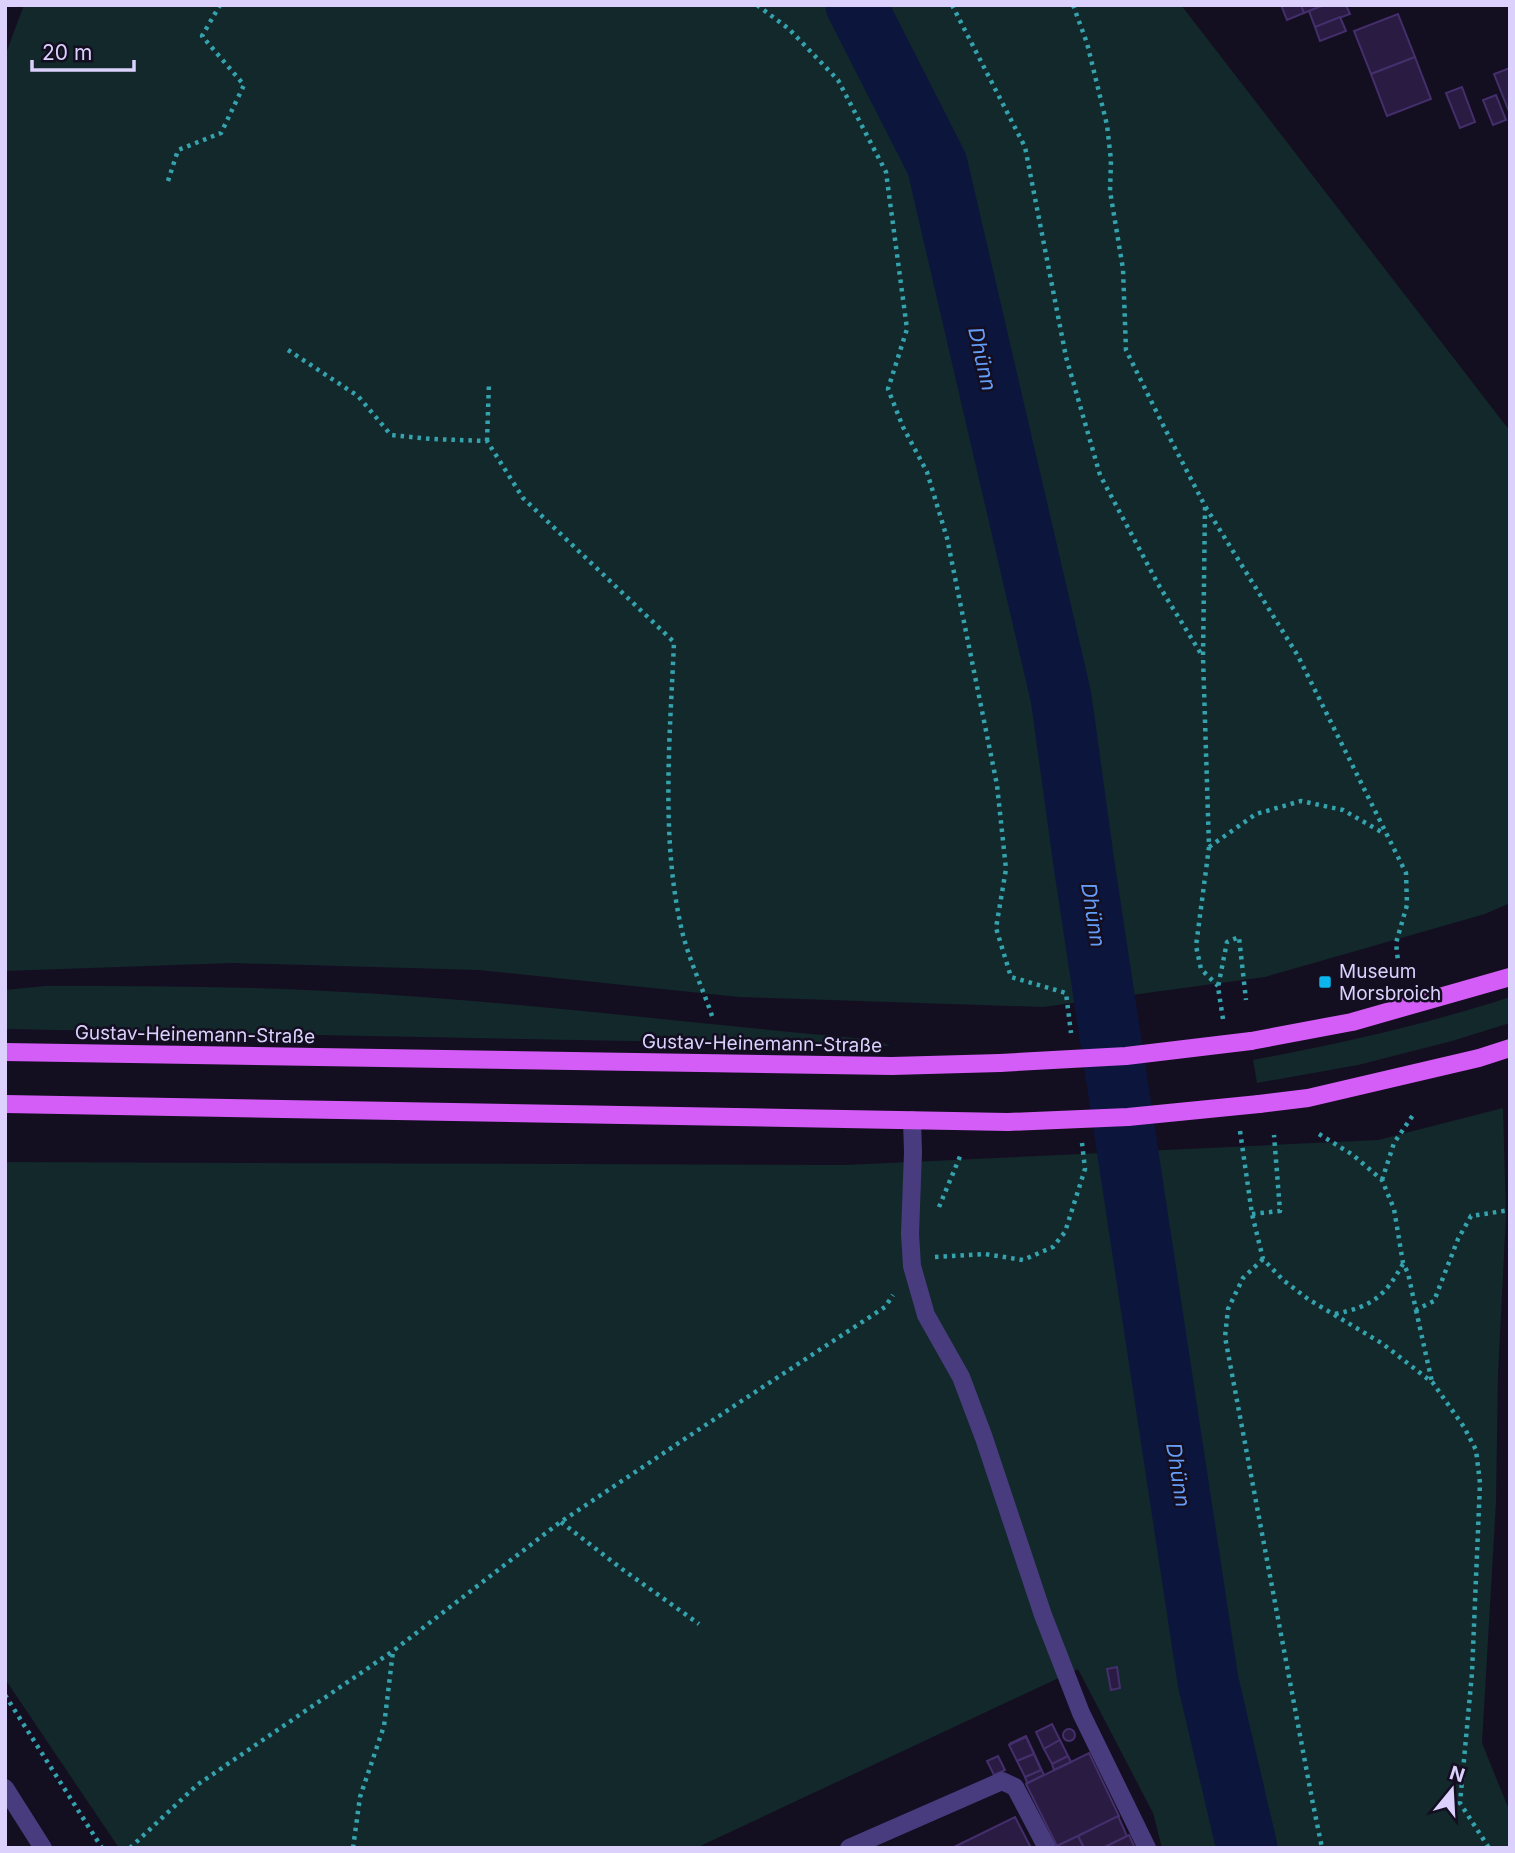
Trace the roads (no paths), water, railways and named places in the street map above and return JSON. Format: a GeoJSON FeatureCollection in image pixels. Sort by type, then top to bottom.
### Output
{"type":"FeatureCollection","features":[{"type":"Feature","properties":{"kind":"main road","name":"Gustav-Heinemann-Straße"},"geometry":{"type":"LineString","coordinates":[[5,1052],[852,1065],[1000,1063],[1126,1056],[1251,1041],[1352,1022],[1510,977]]}},
{"type":"Feature","properties":{"kind":"main road"},"geometry":{"type":"LineString","coordinates":[[5,1104],[1008,1122],[1128,1117],[1321,1095],[1479,1058],[1510,1048]]}},
{"type":"Feature","properties":{"kind":"street"},"geometry":{"type":"LineString","coordinates":[[912,1120],[910,1234],[926,1315],[961,1377],[1043,1615],[1081,1713],[1147,1848]]}},
{"type":"Feature","properties":{"kind":"street"},"geometry":{"type":"LineString","coordinates":[[849,1848],[1002,1781],[1015,1787],[1047,1848]]}},
{"type":"Feature","properties":{"kind":"street"},"geometry":{"type":"LineString","coordinates":[[5,1788],[43,1848]]}},
{"type":"Feature","properties":{"kind":"waterway","name":"Dhünn"},"geometry":{"type":"LineString","coordinates":[[856,5],[937,164],[1061,697],[1208,1681],[1247,1848]]}},
{"type":"Feature","properties":{"kind":"place","name":"Museum Morsbroich"},"geometry":{"type":"Point","coordinates":[1325,982]}}]}
